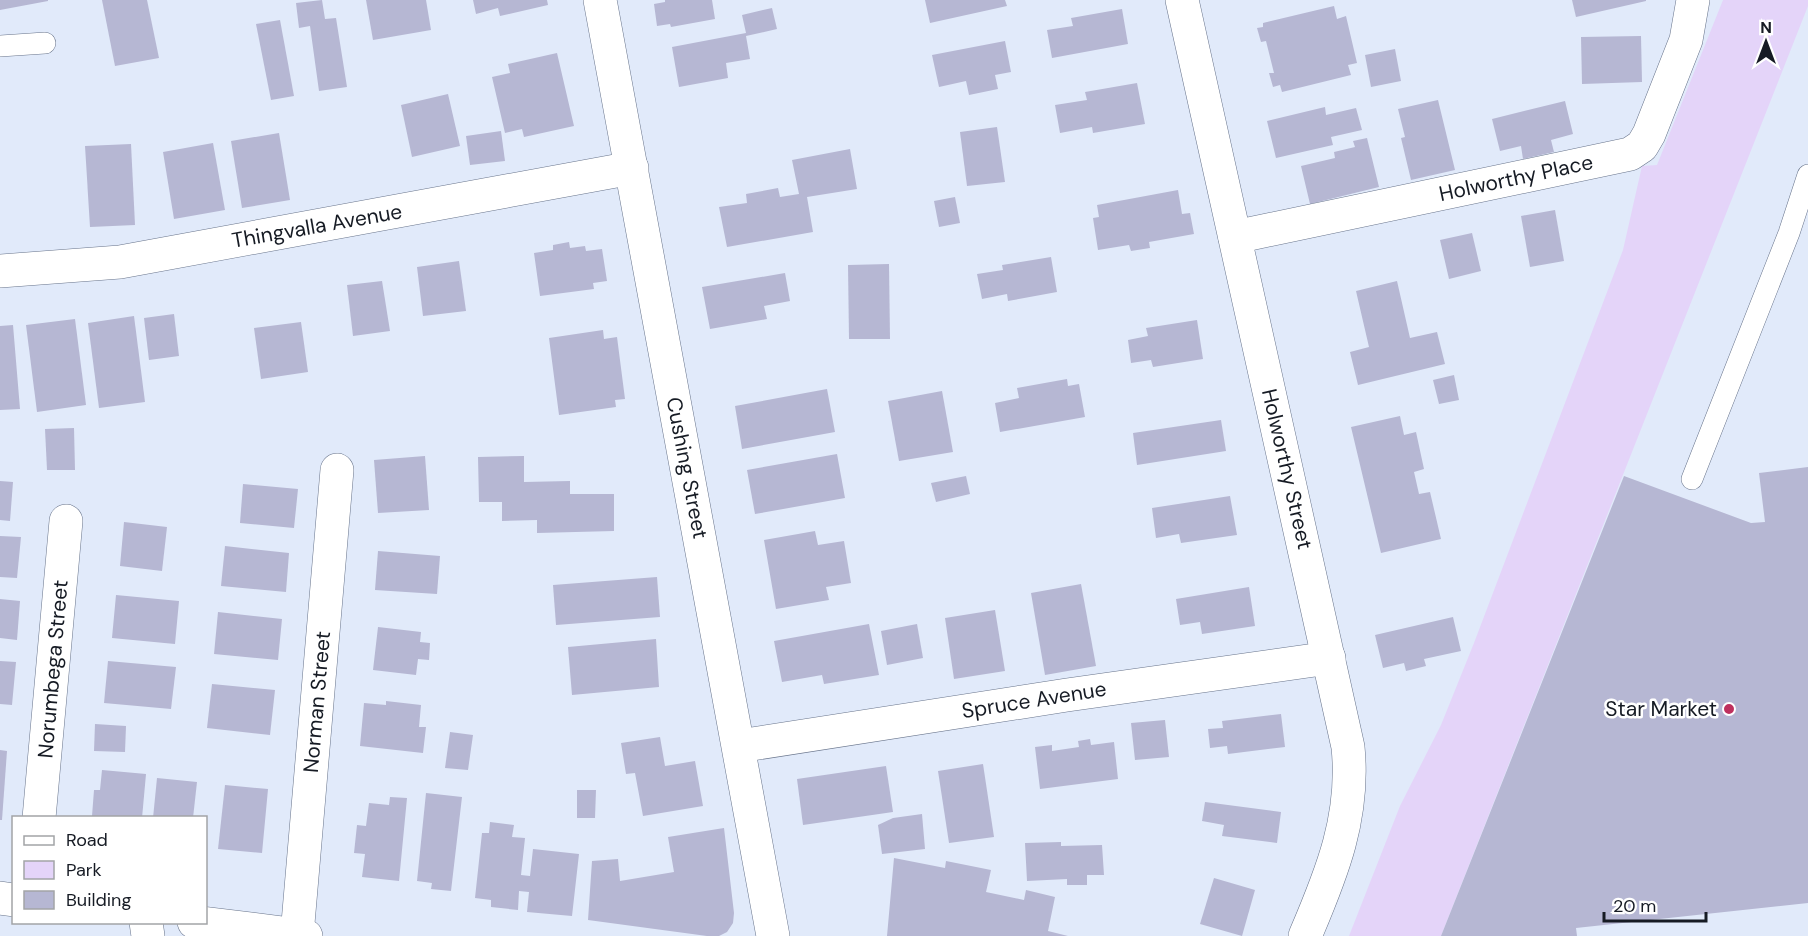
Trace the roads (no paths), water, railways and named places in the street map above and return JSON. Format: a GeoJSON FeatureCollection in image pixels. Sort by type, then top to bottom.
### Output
{"type":"FeatureCollection","features":[{"type":"Feature","properties":{"kind":"street","name":"Cushing Street"},"geometry":{"type":"LineString","coordinates":[[600,0],[773,936]]}},
{"type":"Feature","properties":{"kind":"street","name":"Holworthy Street"},"geometry":{"type":"LineString","coordinates":[[1182,0],[1347,739],[1350,788],[1341,846],[1305,936]]}},
{"type":"Feature","properties":{"kind":"street","name":"Holworthy Place"},"geometry":{"type":"LineString","coordinates":[[1236,237],[1630,154],[1642,146],[1649,134],[1686,40],[1693,0]]}},
{"type":"Feature","properties":{"kind":"street","name":"Thingvalla Avenue"},"geometry":{"type":"LineString","coordinates":[[0,272],[120,262],[632,168]]}},
{"type":"Feature","properties":{"kind":"street","name":"Norman Street"},"geometry":{"type":"LineString","coordinates":[[302,935],[337,470]]}},
{"type":"Feature","properties":{"kind":"street","name":"Norumbega Street"},"geometry":{"type":"LineString","coordinates":[[39,816],[66,521]]}},
{"type":"Feature","properties":{"kind":"street","name":"Spruce Avenue"},"geometry":{"type":"LineString","coordinates":[[739,746],[1067,695],[1329,658]]}},
{"type":"Feature","properties":{"kind":"street"},"geometry":{"type":"LineString","coordinates":[[207,924],[302,935]]}},
{"type":"Feature","properties":{"kind":"lane"},"geometry":{"type":"LineString","coordinates":[[0,46],[45,43]]}},
{"type":"Feature","properties":{"kind":"lane"},"geometry":{"type":"LineString","coordinates":[[1692,479],[1798,235],[1808,175]]}},
{"type":"Feature","properties":{"kind":"place","name":"Star Market"},"geometry":{"type":"Point","coordinates":[1729,709]}}]}
